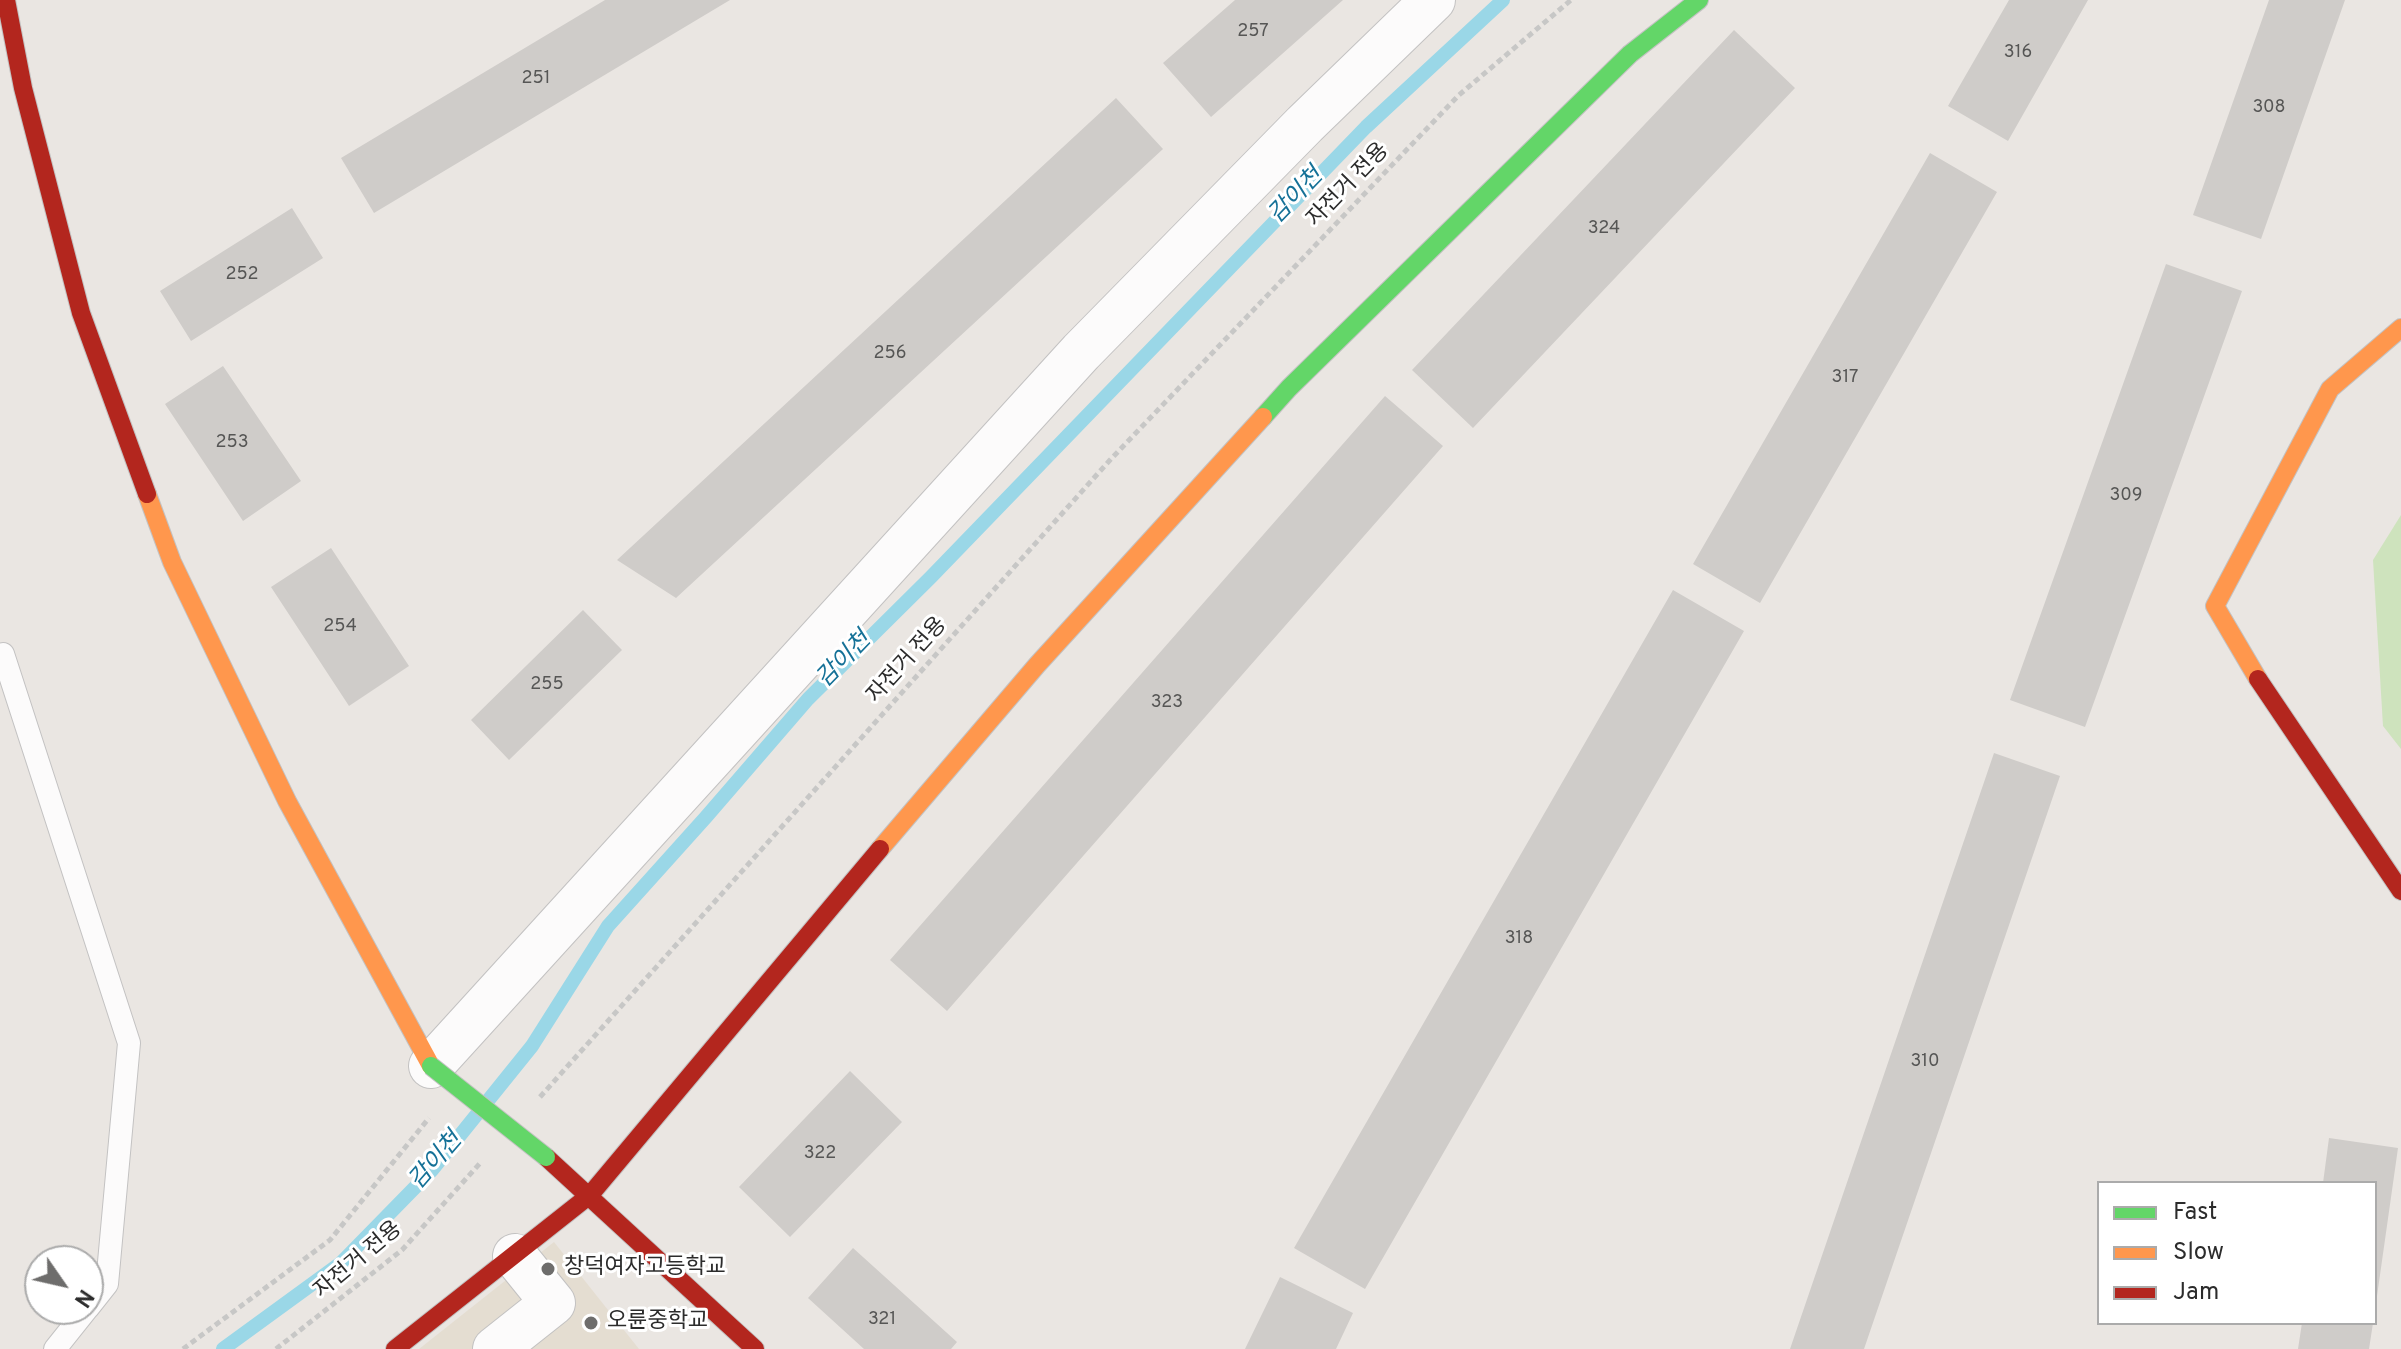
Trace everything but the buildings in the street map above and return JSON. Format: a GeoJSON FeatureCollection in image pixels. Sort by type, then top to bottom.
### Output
{"type":"FeatureCollection","features":[{"type":"Feature","properties":{"kind":"street"},"geometry":{"type":"LineString","coordinates":[[6,0],[23,88],[81,313],[172,562],[287,801],[431,1066],[590,1195],[755,1349]]}},
{"type":"Feature","properties":{"kind":"street"},"geometry":{"type":"LineString","coordinates":[[431,1066],[1081,352],[1305,124],[1433,0]]}},
{"type":"Feature","properties":{"kind":"street"},"geometry":{"type":"LineString","coordinates":[[395,1349],[590,1195],[789,954],[1037,665],[1289,388],[1630,54],[1699,0]]}},
{"type":"Feature","properties":{"kind":"street"},"geometry":{"type":"LineString","coordinates":[[2401,328],[2330,389],[2215,606],[2262,686],[2401,891]]}},
{"type":"Feature","properties":{"kind":"street"},"geometry":{"type":"LineString","coordinates":[[495,1349],[553,1303],[515,1256]]}},
{"type":"Feature","properties":{"kind":"lane"},"geometry":{"type":"LineString","coordinates":[[3,654],[129,1043],[107,1284],[104,1288]]}},
{"type":"Feature","properties":{"kind":"lane"},"geometry":{"type":"LineString","coordinates":[[55,1349],[75,1325]]}},
{"type":"Feature","properties":{"kind":"path","name":"자전거 전용"},"geometry":{"type":"LineString","coordinates":[[540,1097],[1110,460],[1459,95],[1571,0]]}},
{"type":"Feature","properties":{"kind":"path","name":"자전거 전용"},"geometry":{"type":"LineString","coordinates":[[276,1349],[402,1250],[487,1156]]}},
{"type":"Feature","properties":{"kind":"shaded area","name":"창덕여자고등학교"},"geometry":{"type":"Polygon","coordinates":[[[554,1242],[639,1349],[419,1349],[554,1242]]]}},
{"type":"Feature","properties":{"kind":"green space"},"geometry":{"type":"Polygon","coordinates":[[[2401,515],[2401,749],[2383,726],[2373,560],[2401,515]]]}},
{"type":"Feature","properties":{"kind":"waterway","name":"감이천"},"geometry":{"type":"LineString","coordinates":[[223,1349],[341,1263],[432,1170],[532,1046],[608,926],[808,699],[931,577],[1366,127],[1503,0]]}},
{"type":"Feature","properties":{"kind":"traffic: fast"},"geometry":{"type":"LineString","coordinates":[[1263,417],[1630,54],[1699,0]]}},
{"type":"Feature","properties":{"kind":"traffic: fast"},"geometry":{"type":"LineString","coordinates":[[431,1066],[546,1157]]}},
{"type":"Feature","properties":{"kind":"traffic: slow"},"geometry":{"type":"LineString","coordinates":[[2258,679],[2215,606],[2330,389],[2401,328]]}},
{"type":"Feature","properties":{"kind":"traffic: slow"},"geometry":{"type":"LineString","coordinates":[[880,849],[1037,665],[1263,417]]}},
{"type":"Feature","properties":{"kind":"traffic: slow"},"geometry":{"type":"LineString","coordinates":[[147,494],[172,562],[287,801],[431,1066]]}},
{"type":"Feature","properties":{"kind":"traffic: jam"},"geometry":{"type":"LineString","coordinates":[[6,0],[23,88],[81,313],[147,494]]}},
{"type":"Feature","properties":{"kind":"traffic: jam"},"geometry":{"type":"LineString","coordinates":[[2258,679],[2401,891]]}},
{"type":"Feature","properties":{"kind":"traffic: jam"},"geometry":{"type":"LineString","coordinates":[[395,1349],[590,1195],[880,849]]}},
{"type":"Feature","properties":{"kind":"traffic: jam"},"geometry":{"type":"LineString","coordinates":[[546,1157],[755,1349]]}},
{"type":"Feature","properties":{"kind":"place","name":"창덕여자고등학교"},"geometry":{"type":"Point","coordinates":[548,1269]}},
{"type":"Feature","properties":{"kind":"place","name":"오륜중학교"},"geometry":{"type":"Point","coordinates":[591,1323]}}]}
